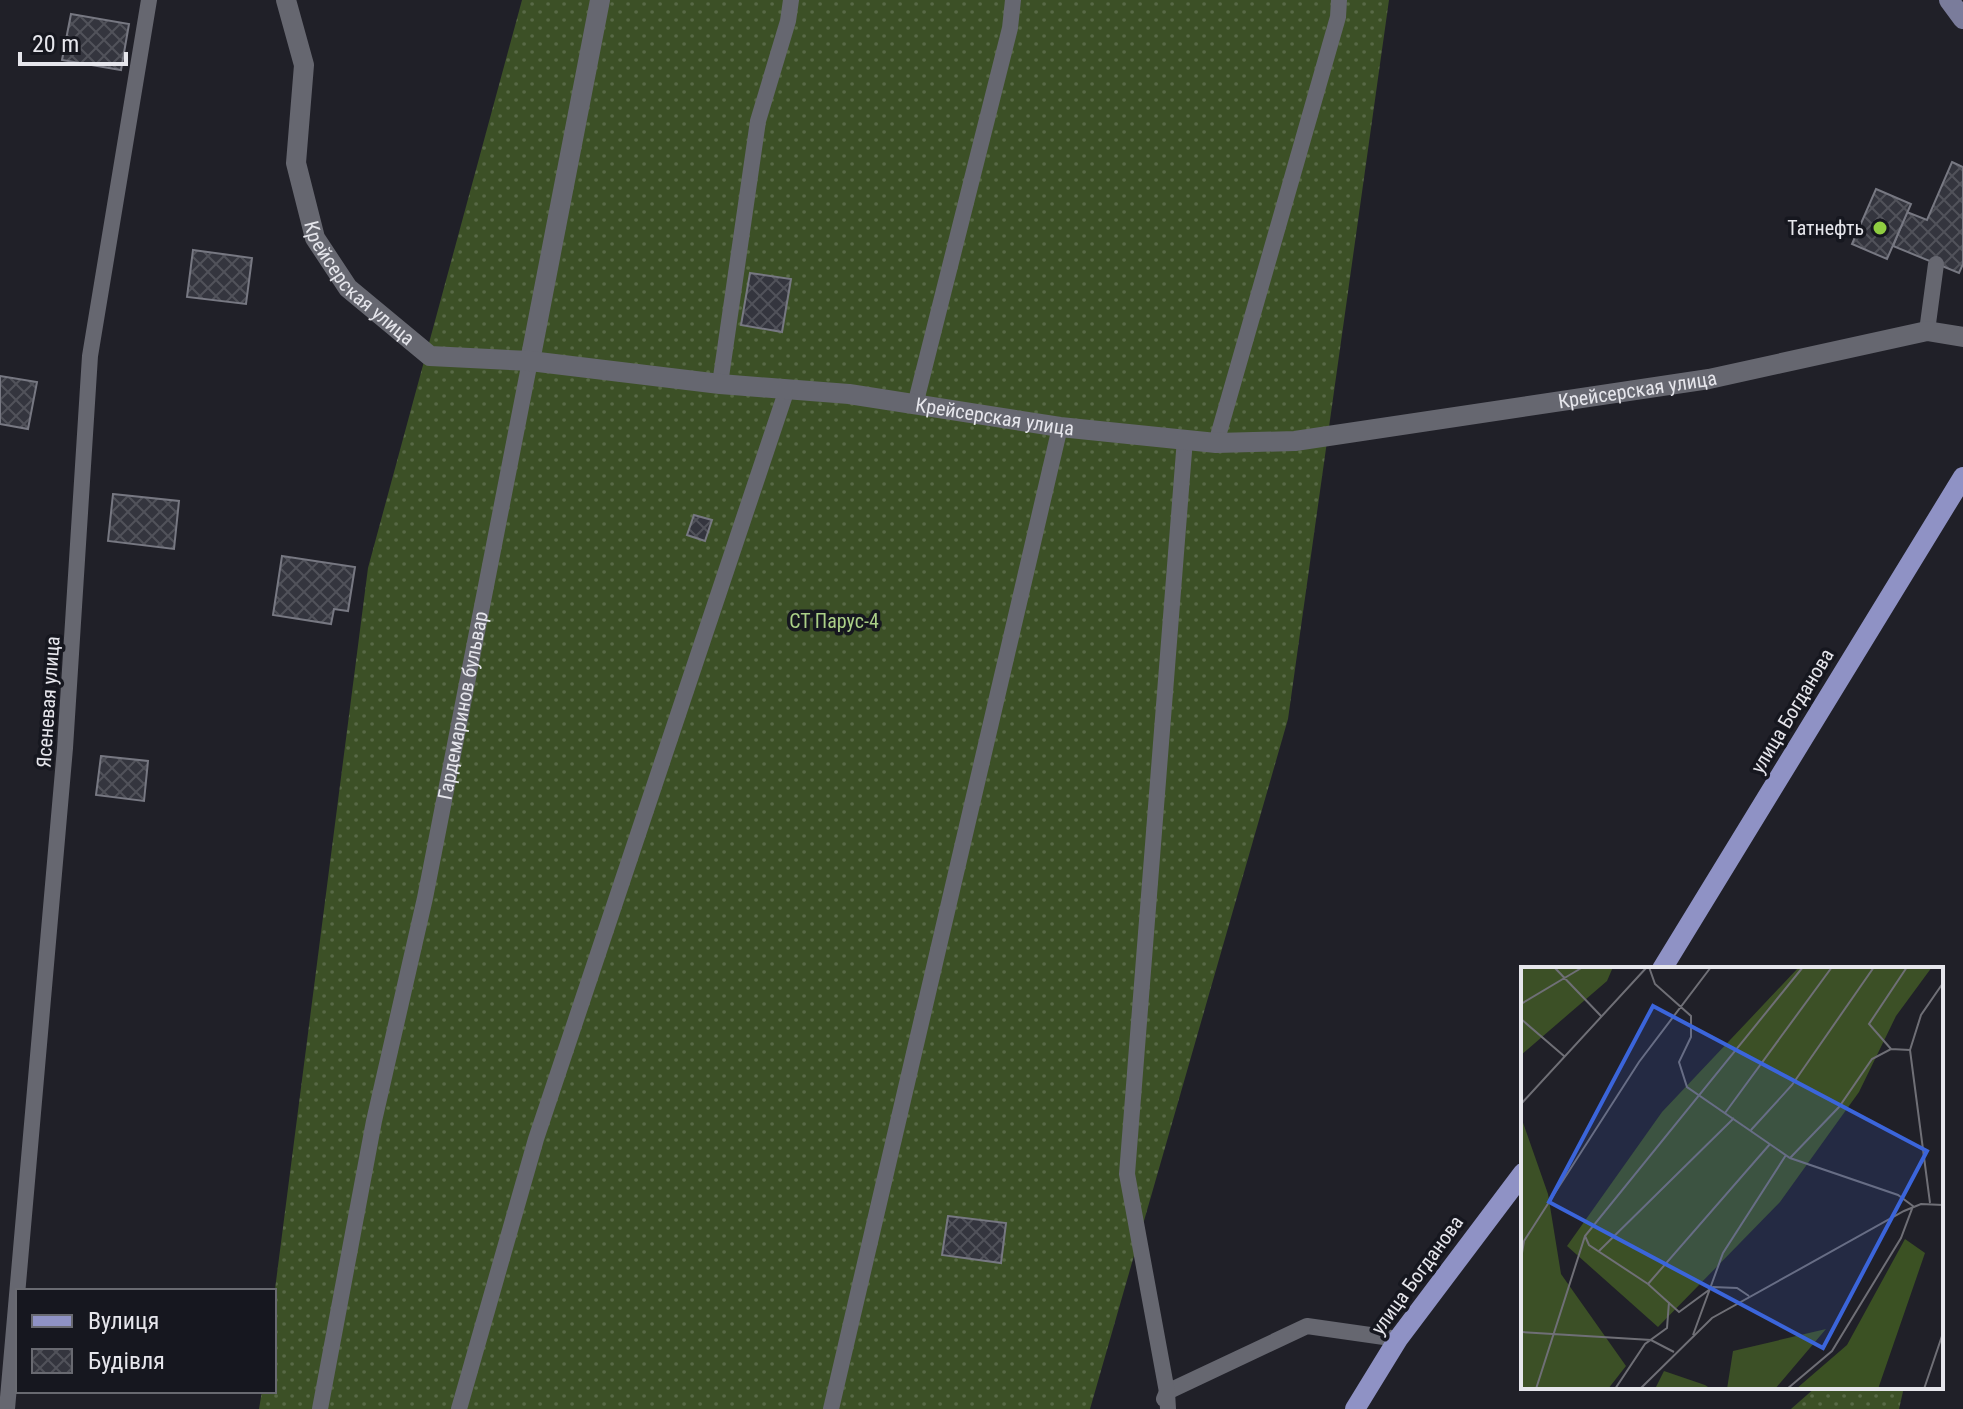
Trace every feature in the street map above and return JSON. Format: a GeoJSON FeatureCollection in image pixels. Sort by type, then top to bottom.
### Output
{"type":"FeatureCollection","features":[{"type":"Feature","properties":{"kind":"main road"},"geometry":{"type":"LineString","coordinates":[[1949,0],[1963,19]]}},
{"type":"Feature","properties":{"kind":"main road","name":"улица Богданова"},"geometry":{"type":"LineString","coordinates":[[1663,967],[1963,477]]}},
{"type":"Feature","properties":{"kind":"main road","name":"улица Богданова"},"geometry":{"type":"LineString","coordinates":[[1355,1409],[1398,1339],[1521,1176]]}},
{"type":"Feature","properties":{"kind":"street","name":"Крейсерская улица"},"geometry":{"type":"LineString","coordinates":[[286,0],[304,65],[296,163],[315,238],[348,288],[430,356],[530,361],[720,384],[849,394],[1060,427],[1216,443],[1295,441],[1694,381],[1927,331],[1963,337]]}},
{"type":"Feature","properties":{"kind":"street","name":"Гардемаринов бульвар"},"geometry":{"type":"LineString","coordinates":[[530,361],[600,0]]}},
{"type":"Feature","properties":{"kind":"lane","name":"Ясеневая улица"},"geometry":{"type":"LineString","coordinates":[[18,1289],[65,748],[90,356],[149,0]]}},
{"type":"Feature","properties":{"kind":"lane"},"geometry":{"type":"LineString","coordinates":[[720,384],[758,121],[788,21],[791,0]]}},
{"type":"Feature","properties":{"kind":"lane"},"geometry":{"type":"LineString","coordinates":[[915,405],[1010,28],[1013,0]]}},
{"type":"Feature","properties":{"kind":"lane"},"geometry":{"type":"LineString","coordinates":[[1216,443],[1338,17],[1339,0]]}},
{"type":"Feature","properties":{"kind":"lane"},"geometry":{"type":"LineString","coordinates":[[1927,331],[1936,264]]}},
{"type":"Feature","properties":{"kind":"lane","name":"Гардемаринов бульвар"},"geometry":{"type":"LineString","coordinates":[[320,1409],[374,1121],[425,898],[530,361]]}},
{"type":"Feature","properties":{"kind":"lane"},"geometry":{"type":"LineString","coordinates":[[459,1409],[536,1139],[787,389]]}},
{"type":"Feature","properties":{"kind":"lane"},"geometry":{"type":"LineString","coordinates":[[831,1409],[1060,427]]}},
{"type":"Feature","properties":{"kind":"lane"},"geometry":{"type":"LineString","coordinates":[[1168,1400],[1127,1174],[1185,439]]}},
{"type":"Feature","properties":{"kind":"lane","name":"Ясеневая улица"},"geometry":{"type":"LineString","coordinates":[[7,1409],[16,1306]]}},
{"type":"Feature","properties":{"kind":"lane"},"geometry":{"type":"LineString","coordinates":[[1159,1409],[1168,1400],[1307,1326],[1398,1339]]}},
{"type":"Feature","properties":{"kind":"green space","name":"СТ Парус-4"},"geometry":{"type":"Polygon","coordinates":[[[522,0],[1389,0],[1288,719],[1090,1409],[259,1409],[262,1393],[276,1393],[275,1289],[368,568],[522,0]]]}},
{"type":"Feature","properties":{"kind":"green space"},"geometry":{"type":"Polygon","coordinates":[[[1814,1389],[1904,1389],[1899,1409],[1791,1409],[1814,1389]]]}},
{"type":"Feature","properties":{"kind":"building"},"geometry":{"type":"Polygon","coordinates":[[[71,14],[129,24],[121,70],[62,60],[71,14]]]}},
{"type":"Feature","properties":{"kind":"building"},"geometry":{"type":"Polygon","coordinates":[[[1952,162],[1963,167],[1963,264],[1959,273],[1893,246],[1907,212],[1927,220],[1952,162]]]}},
{"type":"Feature","properties":{"kind":"building","name":"Татнефть"},"geometry":{"type":"Polygon","coordinates":[[[1876,189],[1911,204],[1887,259],[1852,244],[1876,189]]]}},
{"type":"Feature","properties":{"kind":"building"},"geometry":{"type":"Polygon","coordinates":[[[193,250],[252,258],[246,304],[187,297],[193,250]]]}},
{"type":"Feature","properties":{"kind":"building"},"geometry":{"type":"Polygon","coordinates":[[[750,273],[791,279],[782,332],[741,325],[750,273]]]}},
{"type":"Feature","properties":{"kind":"building"},"geometry":{"type":"Polygon","coordinates":[[[0,376],[37,382],[28,429],[0,424],[0,376]]]}},
{"type":"Feature","properties":{"kind":"building"},"geometry":{"type":"Polygon","coordinates":[[[113,494],[179,501],[174,549],[108,541],[113,494]]]}},
{"type":"Feature","properties":{"kind":"building"},"geometry":{"type":"Polygon","coordinates":[[[694,515],[712,520],[705,541],[687,535],[694,515]]]}},
{"type":"Feature","properties":{"kind":"building"},"geometry":{"type":"Polygon","coordinates":[[[282,556],[355,567],[348,611],[334,609],[331,624],[273,615],[282,556]]]}},
{"type":"Feature","properties":{"kind":"building"},"geometry":{"type":"Polygon","coordinates":[[[101,756],[148,761],[144,801],[96,795],[101,756]]]}},
{"type":"Feature","properties":{"kind":"building"},"geometry":{"type":"Polygon","coordinates":[[[948,1216],[1006,1223],[1001,1263],[942,1255],[948,1216]]]}},
{"type":"Feature","properties":{"kind":"place","name":"Татнефть"},"geometry":{"type":"Point","coordinates":[1880,228]}}]}
